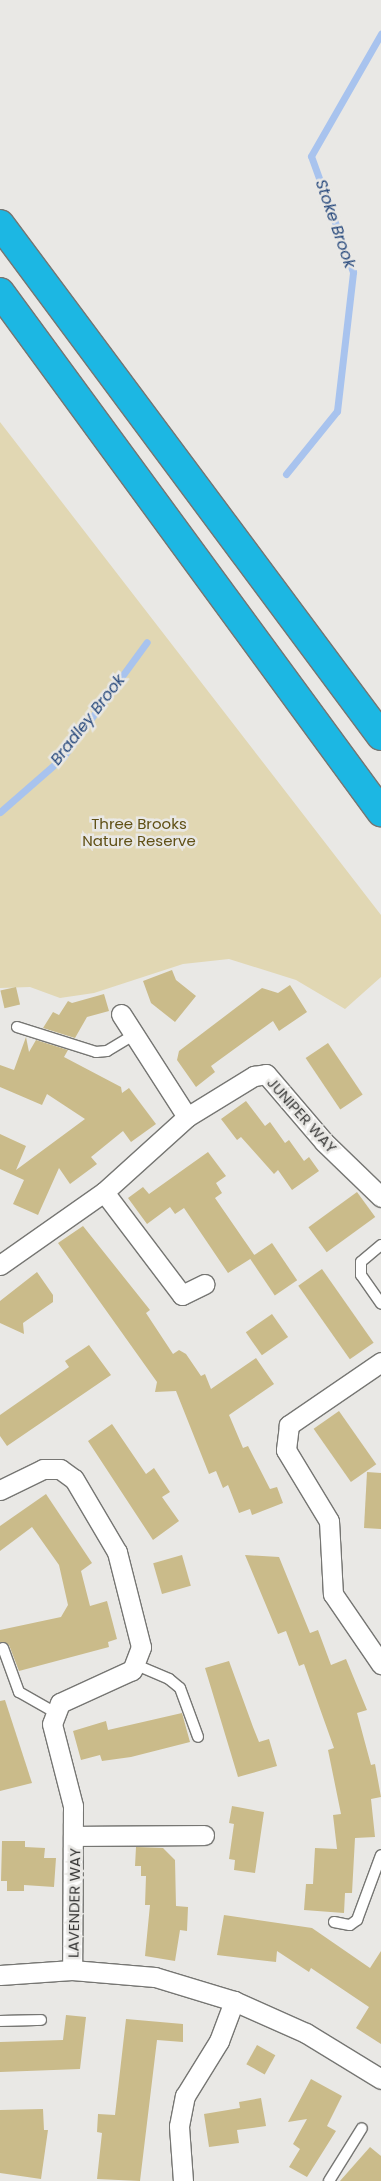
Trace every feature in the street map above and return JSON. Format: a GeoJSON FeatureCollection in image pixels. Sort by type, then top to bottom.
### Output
{"type":"FeatureCollection","features":[{"type":"Feature","properties":{"kind":"highway"},"geometry":{"type":"LineString","coordinates":[[0,224],[381,736]]}},
{"type":"Feature","properties":{"kind":"highway"},"geometry":{"type":"LineString","coordinates":[[0,292],[381,812]]}},
{"type":"Feature","properties":{"kind":"street"},"geometry":{"type":"LineString","coordinates":[[121,1014],[187,1117]]}},
{"type":"Feature","properties":{"kind":"street","name":"JUNIPER WAY"},"geometry":{"type":"LineString","coordinates":[[0,1265],[104,1192],[187,1117],[254,1076],[266,1074],[324,1142],[381,1197]]}},
{"type":"Feature","properties":{"kind":"street"},"geometry":{"type":"LineString","coordinates":[[104,1192],[182,1295],[205,1284]]}},
{"type":"Feature","properties":{"kind":"street"},"geometry":{"type":"LineString","coordinates":[[381,1362],[289,1425],[286,1450],[329,1522],[333,1594],[381,1664]]}},
{"type":"Feature","properties":{"kind":"street"},"geometry":{"type":"LineString","coordinates":[[0,1490],[43,1470],[60,1469],[74,1479],[117,1552],[141,1647],[132,1670],[60,1703],[56,1713]]}},
{"type":"Feature","properties":{"kind":"street","name":"LAVENDER WAY"},"geometry":{"type":"LineString","coordinates":[[56,1713],[52,1724],[73,1806],[75,1836],[72,1970]]}},
{"type":"Feature","properties":{"kind":"street","name":"LAVENDER WAY"},"geometry":{"type":"LineString","coordinates":[[75,1836],[204,1835]]}},
{"type":"Feature","properties":{"kind":"street"},"geometry":{"type":"LineString","coordinates":[[0,1975],[72,1970],[155,1977],[234,2001],[306,2033],[381,2079]]}},
{"type":"Feature","properties":{"kind":"street"},"geometry":{"type":"LineString","coordinates":[[183,2181],[179,2126],[185,2096],[219,2041],[234,2001]]}},
{"type":"Feature","properties":{"kind":"lane"},"geometry":{"type":"LineString","coordinates":[[17,1027],[96,1052],[108,1051],[134,1035]]}},
{"type":"Feature","properties":{"kind":"lane"},"geometry":{"type":"LineString","coordinates":[[381,1245],[361,1262],[361,1276],[381,1304]]}},
{"type":"Feature","properties":{"kind":"lane"},"geometry":{"type":"LineString","coordinates":[[2,1648],[19,1692],[56,1713]]}},
{"type":"Feature","properties":{"kind":"lane"},"geometry":{"type":"LineString","coordinates":[[134,1664],[169,1679],[180,1688],[198,1737]]}},
{"type":"Feature","properties":{"kind":"lane"},"geometry":{"type":"LineString","coordinates":[[334,1922],[350,1925],[357,1920],[381,1855]]}},
{"type":"Feature","properties":{"kind":"lane"},"geometry":{"type":"LineString","coordinates":[[0,2021],[41,2020]]}},
{"type":"Feature","properties":{"kind":"lane"},"geometry":{"type":"LineString","coordinates":[[329,2181],[362,2128]]}},
{"type":"Feature","properties":{"kind":"green space","name":"Three Brooks Nature Reserve"},"geometry":{"type":"Polygon","coordinates":[[[0,422],[381,915],[381,977],[345,1009],[296,980],[229,959],[183,964],[94,993],[60,998],[30,987],[0,988],[0,422]]]}},
{"type":"Feature","properties":{"kind":"building"},"geometry":{"type":"Polygon","coordinates":[[[172,970],[176,980],[196,996],[175,1022],[151,1003],[143,981],[172,970]]]}},
{"type":"Feature","properties":{"kind":"building"},"geometry":{"type":"Polygon","coordinates":[[[290,985],[307,1012],[279,1031],[273,1021],[211,1066],[215,1072],[196,1087],[177,1060],[179,1051],[262,988],[278,993],[290,985]]]}},
{"type":"Feature","properties":{"kind":"building"},"geometry":{"type":"Polygon","coordinates":[[[16,987],[20,1005],[4,1008],[0,991],[16,987]]]}},
{"type":"Feature","properties":{"kind":"building"},"geometry":{"type":"Polygon","coordinates":[[[104,994],[109,1011],[87,1017],[75,1038],[43,1028],[53,1012],[59,1015],[68,1001],[72,1003],[104,994]]]}},
{"type":"Feature","properties":{"kind":"building"},"geometry":{"type":"Polygon","coordinates":[[[26,1037],[29,1052],[36,1040],[68,1050],[64,1057],[121,1087],[122,1093],[129,1088],[156,1124],[131,1142],[123,1131],[91,1157],[97,1164],[70,1184],[59,1168],[38,1215],[13,1204],[24,1180],[0,1169],[0,1134],[26,1146],[16,1170],[85,1119],[47,1094],[42,1105],[0,1087],[0,1065],[14,1070],[26,1037]]]}},
{"type":"Feature","properties":{"kind":"building"},"geometry":{"type":"Polygon","coordinates":[[[328,1043],[363,1094],[340,1109],[306,1058],[328,1043]]]}},
{"type":"Feature","properties":{"kind":"building"},"geometry":{"type":"Polygon","coordinates":[[[246,1101],[265,1126],[270,1122],[285,1143],[289,1140],[304,1161],[309,1157],[319,1171],[292,1190],[278,1170],[274,1174],[241,1137],[237,1140],[221,1119],[246,1101]]]}},
{"type":"Feature","properties":{"kind":"building"},"geometry":{"type":"Polygon","coordinates":[[[208,1152],[226,1176],[216,1183],[222,1193],[215,1198],[255,1256],[228,1273],[184,1208],[175,1214],[170,1207],[147,1224],[128,1198],[143,1187],[149,1194],[208,1152]]]}},
{"type":"Feature","properties":{"kind":"building"},"geometry":{"type":"Polygon","coordinates":[[[357,1192],[375,1217],[327,1252],[308,1227],[357,1192]]]}},
{"type":"Feature","properties":{"kind":"building"},"geometry":{"type":"Polygon","coordinates":[[[83,1226],[150,1310],[146,1313],[173,1354],[179,1350],[186,1354],[201,1376],[205,1374],[211,1389],[256,1358],[274,1384],[229,1415],[243,1448],[248,1446],[270,1489],[277,1487],[283,1503],[252,1515],[250,1509],[239,1513],[228,1485],[223,1488],[216,1471],[209,1474],[176,1391],[155,1392],[157,1382],[58,1243],[83,1226]]]}},
{"type":"Feature","properties":{"kind":"building"},"geometry":{"type":"Polygon","coordinates":[[[272,1243],[297,1280],[275,1295],[250,1258],[272,1243]]]}},
{"type":"Feature","properties":{"kind":"building"},"geometry":{"type":"Polygon","coordinates":[[[322,1269],[374,1343],[350,1359],[298,1286],[322,1269]]]}},
{"type":"Feature","properties":{"kind":"building"},"geometry":{"type":"Polygon","coordinates":[[[37,1272],[53,1295],[53,1302],[23,1323],[24,1334],[0,1323],[0,1301],[37,1272]]]}},
{"type":"Feature","properties":{"kind":"building"},"geometry":{"type":"Polygon","coordinates":[[[272,1314],[288,1337],[262,1355],[246,1332],[272,1314]]]}},
{"type":"Feature","properties":{"kind":"building"},"geometry":{"type":"Polygon","coordinates":[[[89,1345],[111,1375],[7,1446],[0,1436],[0,1415],[69,1367],[65,1361],[89,1345]]]}},
{"type":"Feature","properties":{"kind":"building"},"geometry":{"type":"Polygon","coordinates":[[[339,1411],[376,1464],[351,1482],[314,1429],[339,1411]]]}},
{"type":"Feature","properties":{"kind":"building"},"geometry":{"type":"Polygon","coordinates":[[[112,1424],[146,1474],[154,1468],[170,1492],[162,1497],[179,1521],[153,1540],[88,1441],[112,1424]]]}},
{"type":"Feature","properties":{"kind":"building"},"geometry":{"type":"Polygon","coordinates":[[[367,1472],[381,1473],[381,1529],[364,1528],[367,1472]]]}},
{"type":"Feature","properties":{"kind":"building"},"geometry":{"type":"Polygon","coordinates":[[[46,1494],[92,1563],[81,1571],[90,1606],[107,1601],[117,1639],[108,1642],[109,1647],[19,1671],[9,1645],[0,1642],[0,1630],[61,1617],[68,1605],[59,1565],[32,1527],[0,1551],[0,1526],[46,1494]]]}},
{"type":"Feature","properties":{"kind":"building"},"geometry":{"type":"Polygon","coordinates":[[[182,1555],[191,1586],[162,1594],[153,1563],[182,1555]]]}},
{"type":"Feature","properties":{"kind":"building"},"geometry":{"type":"Polygon","coordinates":[[[245,1555],[279,1557],[310,1633],[318,1630],[331,1665],[346,1659],[367,1710],[357,1713],[371,1765],[375,1764],[381,1797],[371,1799],[375,1837],[355,1838],[352,1893],[345,1893],[344,1913],[304,1910],[306,1884],[313,1884],[315,1848],[337,1849],[333,1815],[341,1814],[328,1750],[334,1748],[304,1664],[299,1666],[286,1631],[278,1634],[245,1555]]]}},
{"type":"Feature","properties":{"kind":"building"},"geometry":{"type":"Polygon","coordinates":[[[229,1661],[259,1742],[269,1739],[277,1766],[238,1777],[205,1668],[229,1661]]]}},
{"type":"Feature","properties":{"kind":"building"},"geometry":{"type":"Polygon","coordinates":[[[5,1700],[32,1783],[0,1791],[0,1701],[5,1700]]]}},
{"type":"Feature","properties":{"kind":"building"},"geometry":{"type":"Polygon","coordinates":[[[182,1713],[190,1742],[131,1757],[102,1761],[100,1755],[81,1760],[73,1731],[106,1721],[108,1730],[182,1713]]]}},
{"type":"Feature","properties":{"kind":"building"},"geometry":{"type":"Polygon","coordinates":[[[232,1806],[264,1812],[255,1873],[234,1870],[235,1860],[229,1859],[234,1824],[229,1823],[232,1806]]]}},
{"type":"Feature","properties":{"kind":"building"},"geometry":{"type":"Polygon","coordinates":[[[2,1841],[25,1841],[25,1847],[45,1848],[44,1858],[56,1858],[54,1887],[24,1885],[24,1891],[7,1891],[7,1881],[1,1881],[2,1841]]]}},
{"type":"Feature","properties":{"kind":"building"},"geometry":{"type":"Polygon","coordinates":[[[136,1847],[163,1848],[175,1860],[176,1906],[188,1907],[187,1931],[180,1930],[175,1961],[145,1956],[150,1905],[145,1905],[146,1876],[141,1876],[141,1866],[135,1866],[136,1847]]]}},
{"type":"Feature","properties":{"kind":"building"},"geometry":{"type":"Polygon","coordinates":[[[224,1915],[312,1928],[370,1968],[381,1951],[381,2044],[356,2028],[369,2007],[311,1968],[309,1972],[277,1951],[276,1962],[217,1955],[224,1915]]]}},
{"type":"Feature","properties":{"kind":"building"},"geometry":{"type":"Polygon","coordinates":[[[66,2015],[86,2017],[80,2069],[0,2072],[0,2042],[63,2040],[66,2015]]]}},
{"type":"Feature","properties":{"kind":"building"},"geometry":{"type":"Polygon","coordinates":[[[126,2019],[183,2024],[183,2042],[157,2040],[140,2181],[97,2179],[102,2133],[97,2132],[98,2114],[115,2115],[126,2019]]]}},
{"type":"Feature","properties":{"kind":"building"},"geometry":{"type":"Polygon","coordinates":[[[257,2045],[275,2055],[265,2074],[246,2064],[257,2045]]]}},
{"type":"Feature","properties":{"kind":"building"},"geometry":{"type":"Polygon","coordinates":[[[311,2079],[342,2096],[327,2126],[336,2131],[307,2177],[289,2167],[300,2149],[293,2144],[307,2119],[288,2122],[311,2079]]]}},
{"type":"Feature","properties":{"kind":"building"},"geometry":{"type":"Polygon","coordinates":[[[261,2098],[266,2126],[237,2130],[239,2143],[209,2147],[204,2114],[240,2108],[239,2102],[261,2098]]]}},
{"type":"Feature","properties":{"kind":"building"},"geometry":{"type":"Polygon","coordinates":[[[43,2109],[44,2130],[48,2130],[41,2179],[0,2173],[0,2110],[43,2109]]]}},
{"type":"Feature","properties":{"kind":"building"},"geometry":{"type":"Polygon","coordinates":[[[370,2147],[381,2156],[381,2181],[340,2181],[370,2147]]]}},
{"type":"Feature","properties":{"kind":"waterway","name":"Stoke Brook"},"geometry":{"type":"LineString","coordinates":[[286,474],[337,411],[353,272],[311,156],[381,34]]}},
{"type":"Feature","properties":{"kind":"waterway","name":"Bradley Brook"},"geometry":{"type":"LineString","coordinates":[[0,812],[63,757],[147,642]]}}]}
